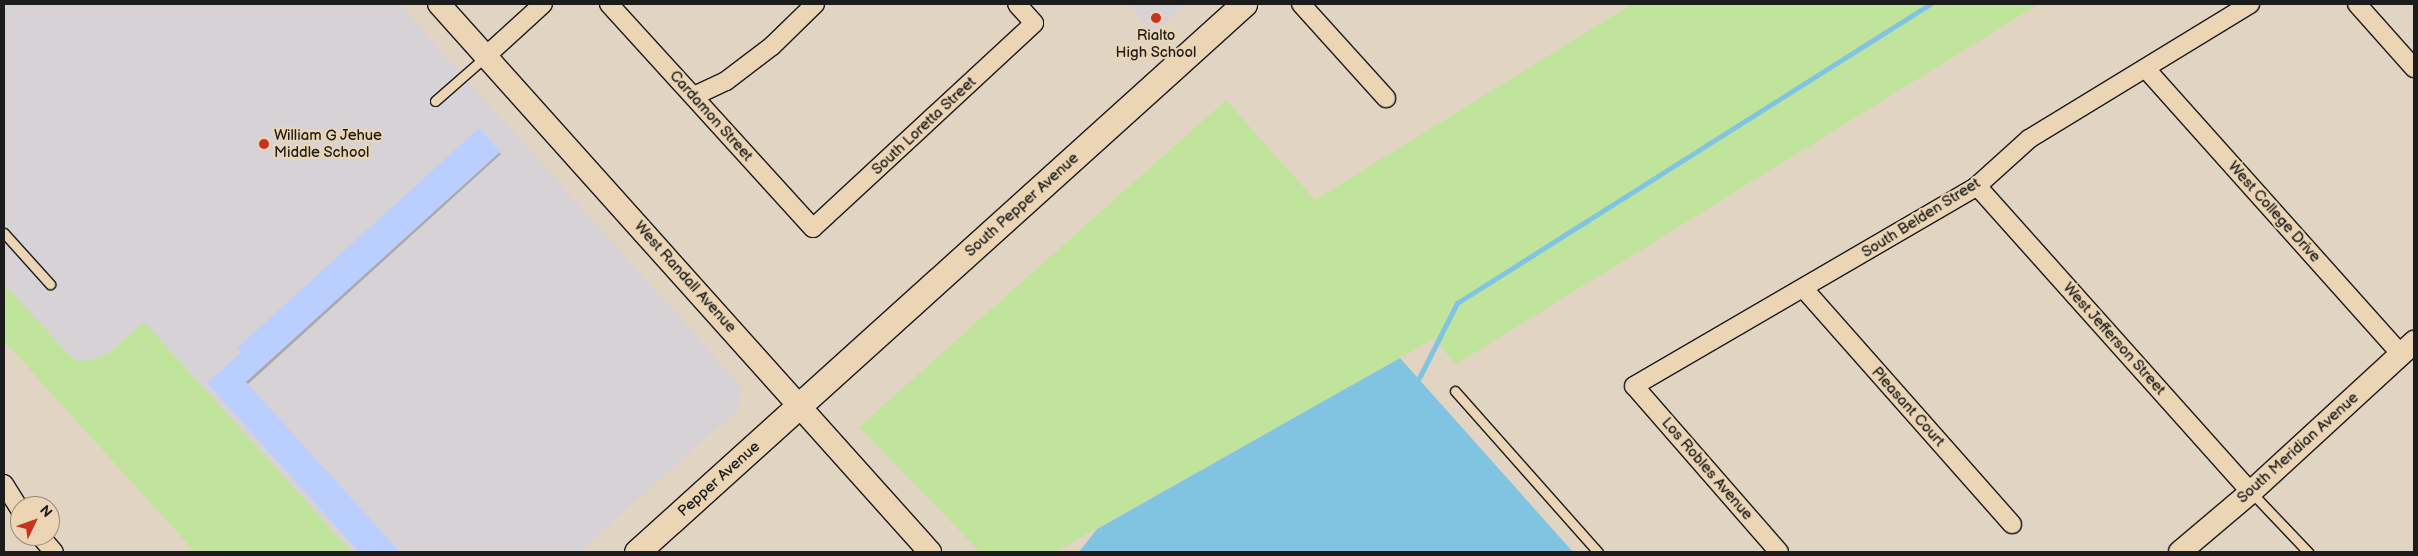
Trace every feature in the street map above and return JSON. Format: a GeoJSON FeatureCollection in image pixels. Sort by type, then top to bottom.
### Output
{"type":"FeatureCollection","features":[{"type":"Feature","properties":{"kind":"main road","name":"South Pepper Avenue"},"geometry":{"type":"LineString","coordinates":[[800,406],[1244,4]]}},
{"type":"Feature","properties":{"kind":"main road","name":"Pepper Avenue"},"geometry":{"type":"LineString","coordinates":[[637,552],[800,406]]}},
{"type":"Feature","properties":{"kind":"street","name":"West Randall Avenue"},"geometry":{"type":"LineString","coordinates":[[439,4],[930,552]]}},
{"type":"Feature","properties":{"kind":"street"},"geometry":{"type":"LineString","coordinates":[[486,56],[543,4]]}},
{"type":"Feature","properties":{"kind":"street","name":"Cardamon Street"},"geometry":{"type":"LineString","coordinates":[[609,4],[813,228]]}},
{"type":"Feature","properties":{"kind":"street"},"geometry":{"type":"LineString","coordinates":[[694,96],[726,81],[772,46],[815,4]]}},
{"type":"Feature","properties":{"kind":"street","name":"South Loretta Street"},"geometry":{"type":"LineString","coordinates":[[813,228],[1034,24],[1017,4]]}},
{"type":"Feature","properties":{"kind":"street"},"geometry":{"type":"LineString","coordinates":[[1301,4],[1386,98]]}},
{"type":"Feature","properties":{"kind":"street","name":"South Belden Street"},"geometry":{"type":"LineString","coordinates":[[1634,386],[1804,289],[1977,186],[2029,139],[2250,4]]}},
{"type":"Feature","properties":{"kind":"street"},"geometry":{"type":"LineString","coordinates":[[2357,4],[2414,68]]}},
{"type":"Feature","properties":{"kind":"street","name":"West College Drive"},"geometry":{"type":"LineString","coordinates":[[2146,69],[2408,348]]}},
{"type":"Feature","properties":{"kind":"street","name":"West Jefferson Street"},"geometry":{"type":"LineString","coordinates":[[1977,186],[2251,492]]}},
{"type":"Feature","properties":{"kind":"street","name":"Pleasant Court"},"geometry":{"type":"LineString","coordinates":[[1804,289],[2012,524]]}},
{"type":"Feature","properties":{"kind":"street","name":"South Meridian Avenue"},"geometry":{"type":"LineString","coordinates":[[2180,552],[2251,492],[2408,348]]}},
{"type":"Feature","properties":{"kind":"street","name":"Los Robles Avenue"},"geometry":{"type":"LineString","coordinates":[[1634,386],[1779,552]]}},
{"type":"Feature","properties":{"kind":"street"},"geometry":{"type":"LineString","coordinates":[[4,484],[11,496]]}},
{"type":"Feature","properties":{"kind":"lane"},"geometry":{"type":"LineString","coordinates":[[435,101],[486,56]]}},
{"type":"Feature","properties":{"kind":"lane"},"geometry":{"type":"LineString","coordinates":[[4,233],[50,284]]}},
{"type":"Feature","properties":{"kind":"lane"},"geometry":{"type":"LineString","coordinates":[[1455,391],[1598,552]]}},
{"type":"Feature","properties":{"kind":"lane"},"geometry":{"type":"LineString","coordinates":[[2251,492],[2308,552]]}},
{"type":"Feature","properties":{"kind":"shaded area","name":"William G Jehue Middle School"},"geometry":{"type":"Polygon","coordinates":[[[4,4],[399,4],[741,386],[739,408],[579,552],[352,552],[144,323],[109,353],[92,360],[79,361],[72,358],[4,284],[4,4]]]}},
{"type":"Feature","properties":{"kind":"shaded area","name":"Rialto High School"},"geometry":{"type":"Polygon","coordinates":[[[1128,4],[1186,4],[1154,33],[1128,4]]]}},
{"type":"Feature","properties":{"kind":"green space"},"geometry":{"type":"Polygon","coordinates":[[[1632,4],[2039,4],[1455,365],[1435,338],[1055,552],[980,552],[859,427],[1226,100],[1315,200],[1632,4]]]}},
{"type":"Feature","properties":{"kind":"green space"},"geometry":{"type":"Polygon","coordinates":[[[4,284],[72,358],[79,361],[92,360],[109,353],[144,322],[352,552],[195,552],[4,341],[4,284]]]}},
{"type":"Feature","properties":{"kind":"water"},"geometry":{"type":"Polygon","coordinates":[[[1400,358],[1573,552],[1079,552],[1097,529],[1400,358]]]}},
{"type":"Feature","properties":{"kind":"building"},"geometry":{"type":"Polygon","coordinates":[[[479,128],[500,152],[246,382],[400,552],[359,552],[207,383],[241,353],[237,348],[479,128]]]}},
{"type":"Feature","properties":{"kind":"waterway"},"geometry":{"type":"LineString","coordinates":[[1419,378],[1457,303],[1930,4]]}},
{"type":"Feature","properties":{"kind":"place","name":"Rialto High School"},"geometry":{"type":"Point","coordinates":[1156,18]}},
{"type":"Feature","properties":{"kind":"place","name":"William G Jehue Middle School"},"geometry":{"type":"Point","coordinates":[264,144]}}]}
